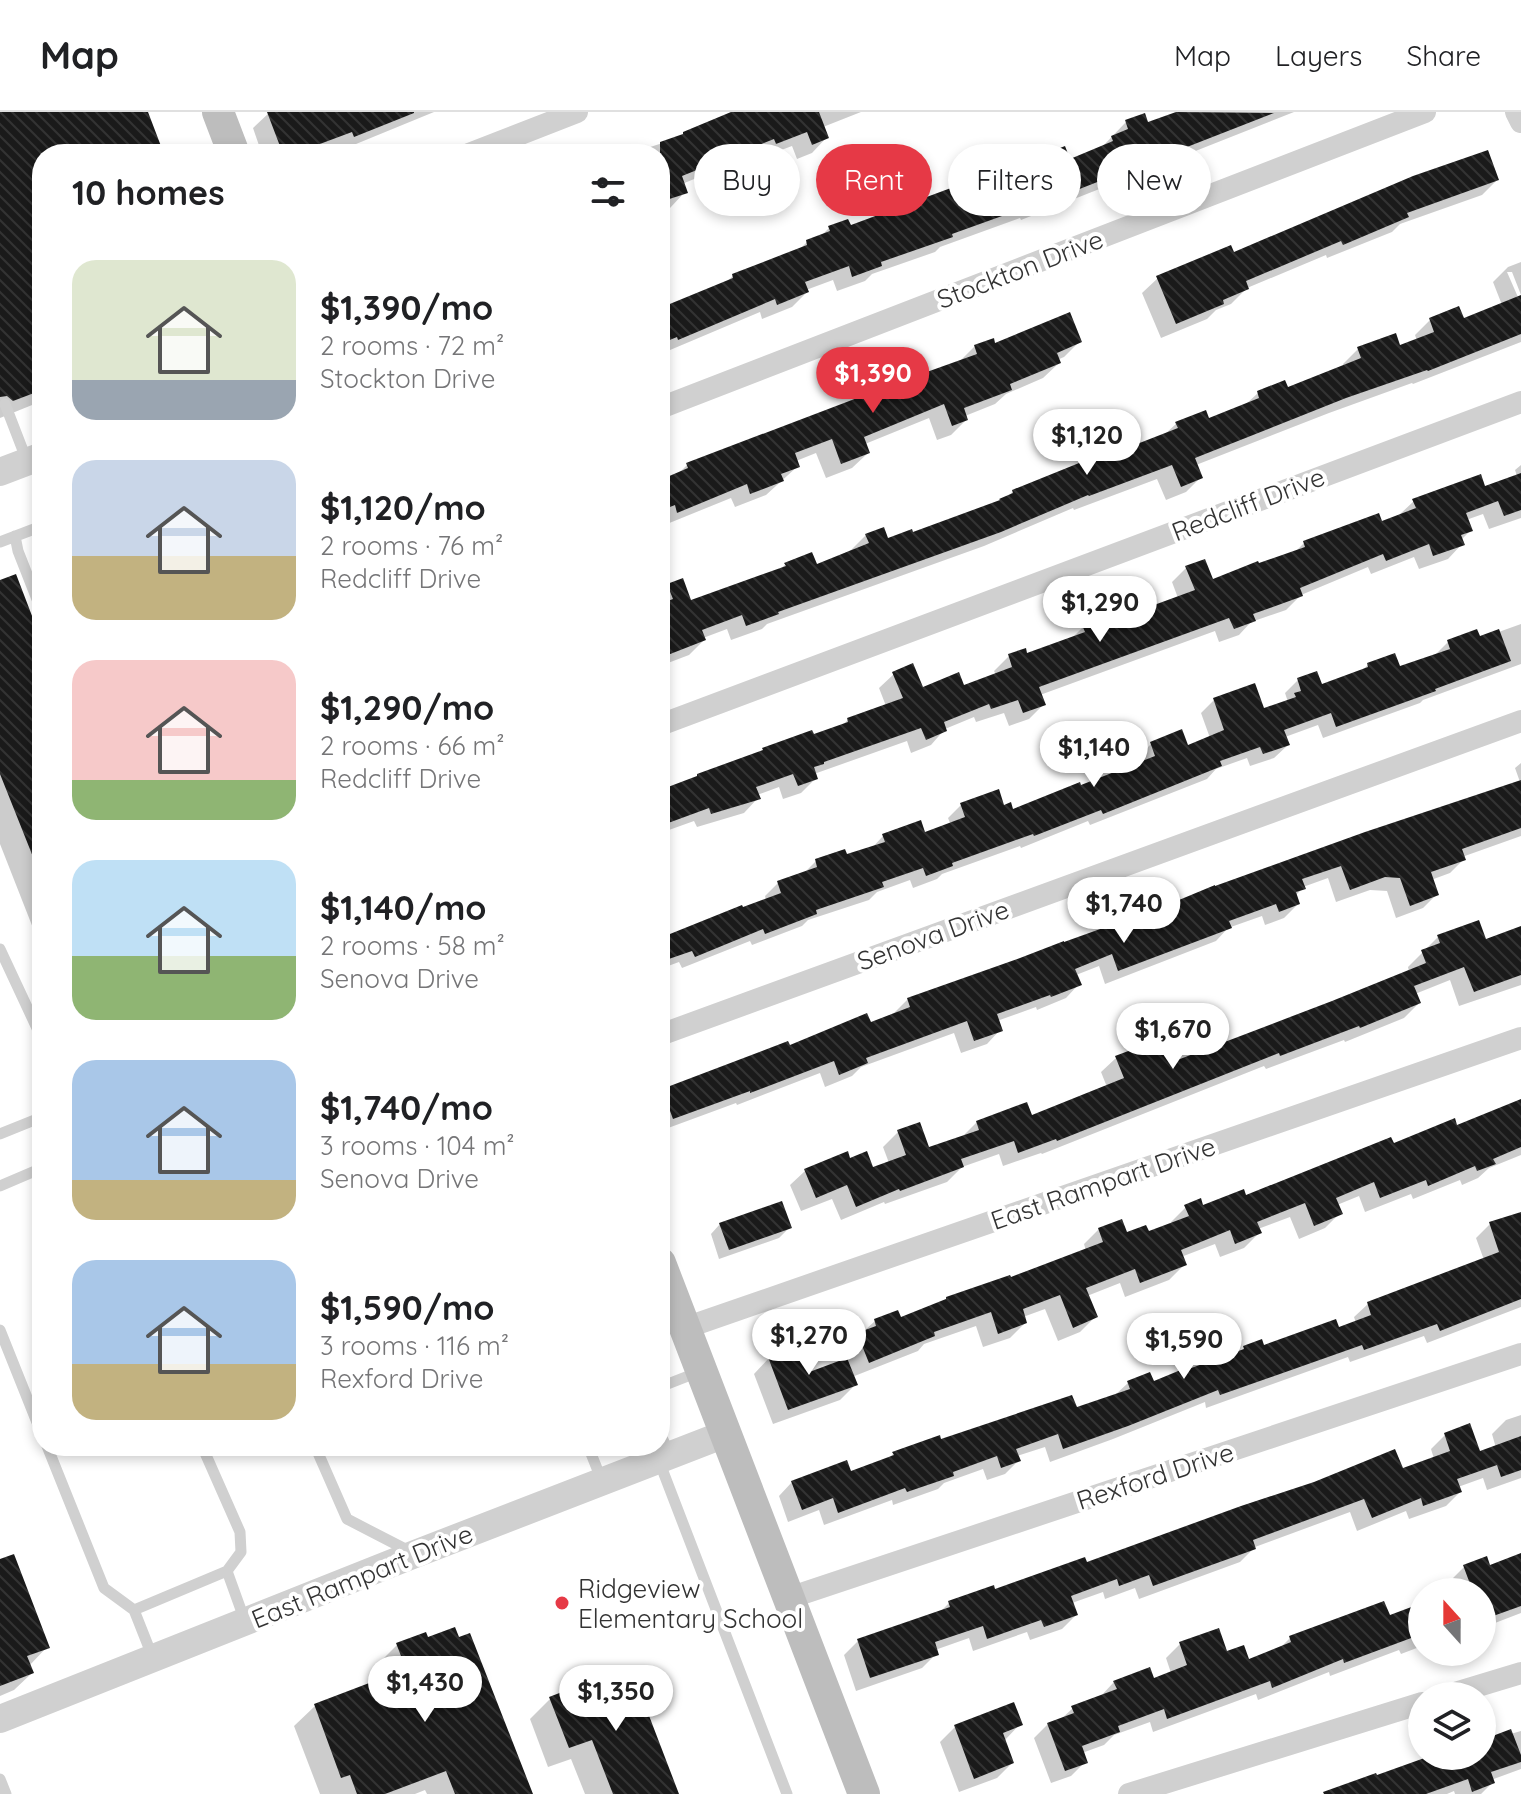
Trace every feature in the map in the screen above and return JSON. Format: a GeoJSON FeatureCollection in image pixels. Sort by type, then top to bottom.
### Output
{"type":"FeatureCollection","features":[{"type":"Feature","properties":{"kind":"main road"},"geometry":{"type":"LineString","coordinates":[[218,112],[230,144]]}},
{"type":"Feature","properties":{"kind":"main road"},"geometry":{"type":"LineString","coordinates":[[673,1311],[701,1371],[864,1794]]}},
{"type":"Feature","properties":{"kind":"street"},"geometry":{"type":"LineString","coordinates":[[495,144],[577,112]]}},
{"type":"Feature","properties":{"kind":"street","name":"Stockton Drive"},"geometry":{"type":"LineString","coordinates":[[670,404],[1425,112]]}},
{"type":"Feature","properties":{"kind":"street"},"geometry":{"type":"LineString","coordinates":[[1516,112],[1521,122]]}},
{"type":"Feature","properties":{"kind":"street","name":"Redcliff Drive"},"geometry":{"type":"LineString","coordinates":[[670,721],[1521,402]]}},
{"type":"Feature","properties":{"kind":"street"},"geometry":{"type":"LineString","coordinates":[[0,472],[32,460]]}},
{"type":"Feature","properties":{"kind":"street","name":"Senova Drive"},"geometry":{"type":"LineString","coordinates":[[670,1031],[1521,721]]}},
{"type":"Feature","properties":{"kind":"street","name":"East Rampart Drive"},"geometry":{"type":"LineString","coordinates":[[673,1311],[1521,1038]]}},
{"type":"Feature","properties":{"kind":"street","name":"Rexford Drive"},"geometry":{"type":"LineString","coordinates":[[789,1598],[1521,1354]]}},
{"type":"Feature","properties":{"kind":"street","name":"East Rampart Drive"},"geometry":{"type":"LineString","coordinates":[[670,1448],[725,1434]]}},
{"type":"Feature","properties":{"kind":"street","name":"East Rampart Drive"},"geometry":{"type":"LineString","coordinates":[[0,1719],[602,1482],[652,1456]]}},
{"type":"Feature","properties":{"kind":"street"},"geometry":{"type":"LineString","coordinates":[[1491,1682],[1521,1673]]}},
{"type":"Feature","properties":{"kind":"street"},"geometry":{"type":"LineString","coordinates":[[1129,1794],[1408,1707]]}},
{"type":"Feature","properties":{"kind":"lane"},"geometry":{"type":"LineString","coordinates":[[5,404],[32,454]]}},
{"type":"Feature","properties":{"kind":"lane"},"geometry":{"type":"LineString","coordinates":[[0,542],[32,530]]}},
{"type":"Feature","properties":{"kind":"lane"},"geometry":{"type":"LineString","coordinates":[[15,536],[32,587]]}},
{"type":"Feature","properties":{"kind":"lane"},"geometry":{"type":"LineString","coordinates":[[0,949],[32,1018]]}},
{"type":"Feature","properties":{"kind":"lane"},"geometry":{"type":"LineString","coordinates":[[0,1134],[32,1121]]}},
{"type":"Feature","properties":{"kind":"lane"},"geometry":{"type":"LineString","coordinates":[[0,1186],[32,1172]]}},
{"type":"Feature","properties":{"kind":"lane"},"geometry":{"type":"LineString","coordinates":[[0,1330],[32,1410]]}},
{"type":"Feature","properties":{"kind":"lane"},"geometry":{"type":"LineString","coordinates":[[670,1382],[701,1371]]}},
{"type":"Feature","properties":{"kind":"lane"},"geometry":{"type":"LineString","coordinates":[[51,1456],[104,1588],[134,1610],[154,1659]]}},
{"type":"Feature","properties":{"kind":"lane"},"geometry":{"type":"LineString","coordinates":[[134,1610],[227,1571],[241,1552],[240,1532],[206,1456]]}},
{"type":"Feature","properties":{"kind":"lane"},"geometry":{"type":"LineString","coordinates":[[319,1456],[347,1519],[415,1554]]}},
{"type":"Feature","properties":{"kind":"lane"},"geometry":{"type":"LineString","coordinates":[[592,1456],[602,1482]]}},
{"type":"Feature","properties":{"kind":"lane"},"geometry":{"type":"LineString","coordinates":[[665,1456],[787,1794]]}},
{"type":"Feature","properties":{"kind":"lane"},"geometry":{"type":"LineString","coordinates":[[227,1571],[246,1623]]}},
{"type":"Feature","properties":{"kind":"lane"},"geometry":{"type":"LineString","coordinates":[[0,1779],[6,1794]]}},
{"type":"Feature","properties":{"kind":"building"},"geometry":{"type":"Polygon","coordinates":[[[0,112],[148,112],[160,144],[32,144],[32,394],[13,401],[7,396],[0,397],[0,112]]]}},
{"type":"Feature","properties":{"kind":"building"},"geometry":{"type":"Polygon","coordinates":[[[267,112],[414,112],[354,137],[352,132],[320,144],[279,144],[267,112]]]}},
{"type":"Feature","properties":{"kind":"building"},"geometry":{"type":"Polygon","coordinates":[[[731,112],[819,112],[829,138],[812,145],[807,132],[776,144],[774,139],[762,144],[694,144],[694,171],[682,176],[688,193],[670,199],[670,144],[660,142],[731,112]]]}},
{"type":"Feature","properties":{"kind":"building"},"geometry":{"type":"Polygon","coordinates":[[[1176,112],[1274,113],[1195,144],[1106,144],[1113,141],[1111,136],[1128,129],[1125,120],[1145,113],[1148,122],[1176,112]]]}},
{"type":"Feature","properties":{"kind":"building"},"geometry":{"type":"Polygon","coordinates":[[[1097,148],[1097,182],[1081,188],[1081,154],[1097,148]]]}},
{"type":"Feature","properties":{"kind":"building"},"geometry":{"type":"Polygon","coordinates":[[[1488,150],[1499,180],[1407,213],[1409,217],[1343,245],[1341,241],[1246,281],[1249,289],[1223,300],[1224,304],[1176,324],[1156,276],[1231,245],[1234,252],[1413,176],[1488,150]]]}},
{"type":"Feature","properties":{"kind":"building"},"geometry":{"type":"Polygon","coordinates":[[[948,189],[948,216],[1002,216],[881,262],[882,266],[852,277],[849,266],[805,282],[809,292],[777,305],[775,299],[678,340],[677,337],[670,340],[670,304],[733,278],[732,274],[807,245],[806,240],[830,231],[828,226],[848,219],[851,225],[875,216],[932,216],[932,195],[948,189]]]}},
{"type":"Feature","properties":{"kind":"building"},"geometry":{"type":"Polygon","coordinates":[[[1521,295],[1521,334],[1195,458],[1203,478],[1181,487],[1172,465],[746,626],[742,615],[702,630],[706,640],[670,654],[670,600],[673,599],[670,583],[683,578],[691,600],[786,566],[784,563],[812,552],[817,564],[869,543],[865,534],[884,527],[888,538],[912,529],[913,532],[1000,500],[1013,493],[1012,490],[1089,459],[1087,452],[1134,435],[1137,444],[1178,428],[1175,422],[1206,410],[1209,418],[1259,398],[1257,391],[1285,380],[1288,387],[1361,358],[1357,347],[1396,333],[1400,345],[1434,332],[1429,318],[1459,306],[1464,318],[1521,295]]]}},
{"type":"Feature","properties":{"kind":"building"},"geometry":{"type":"Polygon","coordinates":[[[1070,312],[1082,342],[1057,353],[1061,363],[1010,384],[1012,390],[964,408],[968,420],[952,426],[944,404],[864,437],[870,453],[841,464],[832,439],[795,453],[800,467],[781,474],[784,481],[750,494],[747,484],[677,513],[675,505],[670,507],[670,476],[688,468],[686,463],[865,395],[863,390],[921,366],[924,373],[977,354],[974,345],[994,338],[995,343],[1070,312]]]}},
{"type":"Feature","properties":{"kind":"building"},"geometry":{"type":"Polygon","coordinates":[[[1521,473],[1521,510],[1504,516],[1498,501],[1466,513],[1473,531],[1461,535],[1465,545],[1433,556],[1429,544],[1386,561],[1383,554],[1300,588],[1303,596],[1253,614],[1256,621],[1234,629],[1229,618],[1039,687],[1046,705],[1023,713],[1018,700],[991,709],[989,704],[944,722],[947,731],[926,740],[921,728],[824,762],[814,767],[818,779],[798,786],[793,774],[756,787],[761,799],[711,814],[709,808],[670,822],[670,786],[762,748],[812,730],[814,734],[848,722],[847,718],[903,698],[892,672],[913,663],[923,687],[959,672],[964,685],[1012,667],[1008,654],[1026,648],[1027,653],[1085,632],[1082,625],[1103,618],[1105,623],[1195,590],[1185,566],[1205,559],[1213,579],[1305,547],[1303,541],[1379,513],[1382,521],[1416,508],[1412,499],[1481,474],[1485,486],[1521,473]]]}},
{"type":"Feature","properties":{"kind":"building"},"geometry":{"type":"Polygon","coordinates":[[[16,574],[32,616],[32,854],[0,774],[0,580],[16,574]]]}},
{"type":"Feature","properties":{"kind":"building"},"geometry":{"type":"Polygon","coordinates":[[[1477,629],[1480,636],[1499,629],[1511,661],[1336,727],[1331,713],[1284,730],[1290,745],[1263,754],[1260,747],[1220,761],[1222,766],[1103,814],[1101,810],[952,863],[953,866],[926,876],[923,868],[882,882],[884,887],[816,910],[817,914],[765,934],[763,929],[695,957],[692,951],[670,959],[670,934],[781,893],[777,881],[817,867],[815,859],[845,849],[847,854],[885,842],[882,834],[921,820],[925,832],[965,817],[960,803],[999,789],[1004,805],[1011,802],[1013,809],[1080,782],[1081,785],[1155,756],[1150,742],[1182,729],[1188,745],[1224,730],[1213,698],[1255,683],[1264,708],[1296,697],[1294,693],[1301,691],[1297,678],[1317,671],[1322,684],[1395,653],[1400,666],[1450,649],[1447,640],[1477,629]]]}},
{"type":"Feature","properties":{"kind":"building"},"geometry":{"type":"Polygon","coordinates":[[[1521,780],[1521,828],[1462,849],[1466,860],[1431,872],[1439,895],[1410,906],[1400,878],[1385,877],[1350,890],[1341,866],[1302,879],[1306,889],[1296,892],[1300,904],[1279,912],[1276,904],[1229,921],[1232,928],[1118,971],[1112,954],[1075,969],[1082,985],[997,1014],[1003,1031],[974,1041],[967,1021],[866,1058],[868,1063],[839,1075],[834,1061],[673,1119],[670,1086],[788,1041],[790,1045],[867,1013],[871,1022],[910,1007],[907,998],[1365,832],[1521,780]]]}},
{"type":"Feature","properties":{"kind":"building"},"geometry":{"type":"Polygon","coordinates":[[[1479,920],[1486,939],[1521,926],[1521,975],[1474,992],[1464,967],[1414,986],[1421,1003],[1360,1028],[1280,1056],[1279,1053],[1057,1141],[1018,1153],[1014,1141],[961,1159],[964,1167],[856,1207],[847,1185],[816,1198],[804,1169],[848,1151],[850,1158],[867,1151],[873,1167],[906,1155],[897,1130],[920,1122],[929,1147],[979,1130],[976,1121],[1027,1102],[1032,1115],[1124,1078],[1115,1056],[1139,1047],[1142,1054],[1174,1042],[1180,1059],[1426,963],[1421,950],[1440,943],[1437,935],[1479,920]]]}},
{"type":"Feature","properties":{"kind":"building"},"geometry":{"type":"Polygon","coordinates":[[[1521,1099],[1521,1147],[1493,1159],[1496,1164],[1477,1171],[1475,1166],[1428,1186],[1426,1180],[1380,1198],[1374,1182],[1336,1198],[1343,1214],[1314,1226],[1305,1203],[1257,1222],[1262,1233],[1235,1244],[1230,1230],[1181,1250],[1187,1265],[1140,1283],[1135,1269],[1086,1288],[1098,1317],[1073,1328],[1060,1295],[1023,1309],[1027,1323],[998,1334],[991,1312],[934,1332],[935,1336],[869,1363],[857,1333],[876,1326],[874,1319],[898,1310],[901,1317],[946,1297],[1011,1277],[1103,1242],[1098,1228],[1122,1219],[1127,1232],[1146,1225],[1149,1231],[1189,1216],[1184,1205],[1201,1198],[1203,1205],[1244,1189],[1246,1195],[1391,1137],[1394,1143],[1455,1118],[1457,1125],[1521,1099]]]}},
{"type":"Feature","properties":{"kind":"building"},"geometry":{"type":"Polygon","coordinates":[[[782,1201],[792,1228],[729,1250],[719,1223],[782,1201]]]}},
{"type":"Feature","properties":{"kind":"building"},"geometry":{"type":"Polygon","coordinates":[[[1521,1212],[1521,1299],[1440,1331],[1437,1324],[1364,1350],[1362,1345],[1220,1395],[1218,1390],[1063,1449],[1058,1434],[1016,1449],[1021,1461],[1001,1468],[997,1456],[953,1472],[954,1476],[907,1492],[905,1488],[838,1513],[833,1498],[802,1510],[791,1481],[847,1460],[851,1471],[940,1435],[941,1439],[1072,1395],[1077,1407],[1130,1389],[1127,1381],[1150,1372],[1154,1381],[1244,1349],[1243,1346],[1262,1339],[1264,1345],[1336,1319],[1339,1327],[1371,1315],[1367,1302],[1499,1252],[1489,1222],[1521,1212]]]}},
{"type":"Feature","properties":{"kind":"building"},"geometry":{"type":"Polygon","coordinates":[[[802,1344],[812,1371],[847,1358],[858,1385],[788,1410],[768,1357],[802,1344]]]}},
{"type":"Feature","properties":{"kind":"building"},"geometry":{"type":"Polygon","coordinates":[[[1470,1423],[1480,1451],[1521,1436],[1521,1470],[1501,1477],[1497,1465],[1457,1479],[1462,1492],[1423,1506],[1421,1498],[1372,1518],[1364,1499],[1253,1540],[1256,1549],[1153,1586],[1149,1575],[1119,1586],[1117,1579],[1071,1596],[1078,1615],[1044,1627],[1041,1620],[987,1639],[983,1626],[935,1642],[939,1655],[870,1678],[857,1639],[950,1607],[948,1601],[994,1585],[995,1589],[1085,1557],[1087,1562],[1314,1482],[1395,1449],[1403,1468],[1450,1451],[1444,1433],[1470,1423]]]}},
{"type":"Feature","properties":{"kind":"building"},"geometry":{"type":"Polygon","coordinates":[[[1521,1553],[1521,1606],[1496,1615],[1496,1578],[1468,1578],[1463,1565],[1487,1556],[1490,1565],[1521,1553]]]}},
{"type":"Feature","properties":{"kind":"building"},"geometry":{"type":"Polygon","coordinates":[[[14,1554],[50,1648],[27,1656],[34,1673],[0,1686],[0,1559],[14,1554]]]}},
{"type":"Feature","properties":{"kind":"building"},"geometry":{"type":"Polygon","coordinates":[[[1384,1601],[1390,1615],[1408,1608],[1408,1639],[1344,1663],[1343,1659],[1272,1688],[1270,1681],[1167,1719],[1164,1709],[1118,1726],[1120,1732],[1082,1746],[1088,1763],[1065,1771],[1047,1723],[1074,1713],[1071,1706],[1117,1689],[1113,1681],[1150,1667],[1154,1678],[1187,1665],[1179,1642],[1219,1628],[1227,1651],[1244,1645],[1249,1659],[1291,1642],[1289,1636],[1384,1601]]]}},
{"type":"Feature","properties":{"kind":"building"},"geometry":{"type":"Polygon","coordinates":[[[455,1627],[459,1637],[470,1633],[533,1794],[455,1794],[446,1771],[385,1794],[357,1794],[350,1775],[341,1778],[314,1704],[406,1669],[396,1643],[426,1632],[428,1637],[455,1627]]]}},
{"type":"Feature","properties":{"kind":"building"},"geometry":{"type":"Polygon","coordinates":[[[630,1666],[679,1794],[613,1794],[592,1740],[569,1748],[549,1697],[630,1666]]]}},
{"type":"Feature","properties":{"kind":"building"},"geometry":{"type":"Polygon","coordinates":[[[1014,1702],[1023,1725],[1003,1733],[1014,1763],[974,1779],[954,1725],[1014,1702]]]}},
{"type":"Feature","properties":{"kind":"building"},"geometry":{"type":"Polygon","coordinates":[[[1511,1729],[1521,1762],[1491,1772],[1495,1783],[1472,1792],[1468,1779],[1426,1794],[1323,1792],[1408,1764],[1408,1770],[1496,1770],[1496,1735],[1511,1729]]]}},
{"type":"Feature","properties":{"kind":"place","name":"Ridgeview Elementary School"},"geometry":{"type":"Point","coordinates":[562,1603]}}]}
